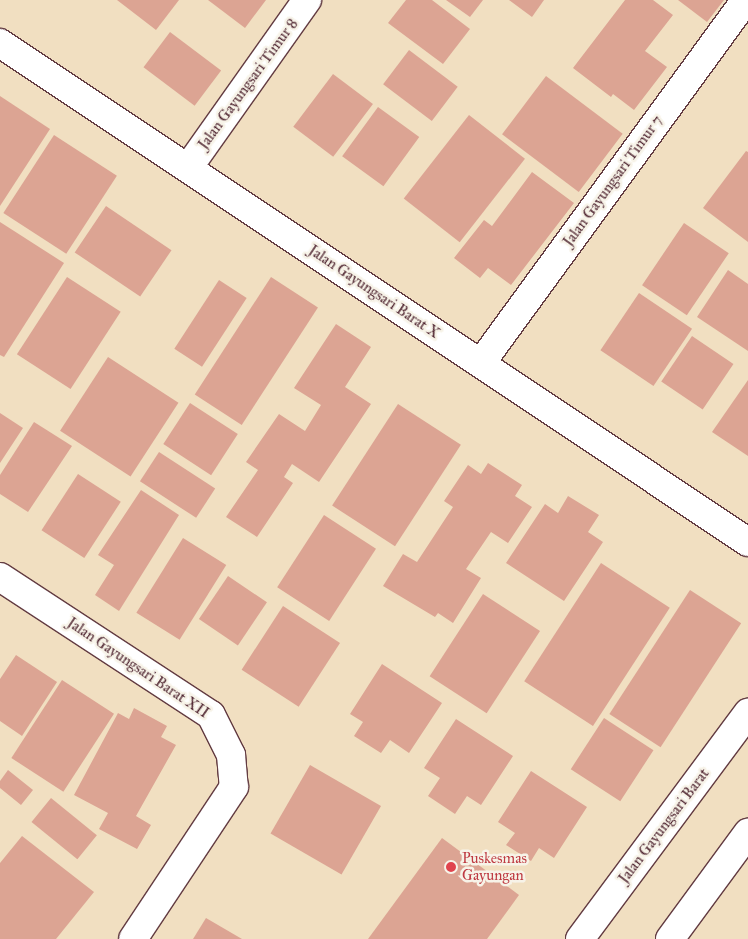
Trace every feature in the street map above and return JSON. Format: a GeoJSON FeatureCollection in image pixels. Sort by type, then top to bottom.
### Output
{"type":"FeatureCollection","features":[{"type":"Feature","properties":{"kind":"street","name":"Jalan Gayungsari Timur 8"},"geometry":{"type":"LineString","coordinates":[[188,168],[308,0]]}},
{"type":"Feature","properties":{"kind":"street","name":"Jalan Gayungsari Timur 7"},"geometry":{"type":"LineString","coordinates":[[481,363],[746,0]]}},
{"type":"Feature","properties":{"kind":"street","name":"Jalan Gayungsari Barat X"},"geometry":{"type":"LineString","coordinates":[[0,43],[748,542]]}},
{"type":"Feature","properties":{"kind":"street","name":"Jalan Gayungsari Barat XII"},"geometry":{"type":"LineString","coordinates":[[0,577],[211,715],[231,755],[234,787],[133,939]]}},
{"type":"Feature","properties":{"kind":"street","name":"Jalan Gayungsari Barat"},"geometry":{"type":"LineString","coordinates":[[580,939],[748,713]]}},
{"type":"Feature","properties":{"kind":"street"},"geometry":{"type":"LineString","coordinates":[[670,939],[748,833]]}},
{"type":"Feature","properties":{"kind":"building"},"geometry":{"type":"Polygon","coordinates":[[[117,0],[179,0],[156,30],[117,0]]]}},
{"type":"Feature","properties":{"kind":"building"},"geometry":{"type":"Polygon","coordinates":[[[208,0],[266,0],[245,28],[208,0]]]}},
{"type":"Feature","properties":{"kind":"building"},"geometry":{"type":"Polygon","coordinates":[[[406,0],[432,0],[470,29],[443,64],[388,23],[406,0]]]}},
{"type":"Feature","properties":{"kind":"building"},"geometry":{"type":"Polygon","coordinates":[[[446,0],[483,0],[470,17],[446,0]]]}},
{"type":"Feature","properties":{"kind":"building"},"geometry":{"type":"Polygon","coordinates":[[[509,0],[544,0],[532,17],[509,0]]]}},
{"type":"Feature","properties":{"kind":"building"},"geometry":{"type":"Polygon","coordinates":[[[625,0],[653,0],[673,15],[645,51],[667,67],[634,110],[613,94],[611,97],[573,68],[625,0]]]}},
{"type":"Feature","properties":{"kind":"building"},"geometry":{"type":"Polygon","coordinates":[[[678,0],[724,0],[707,22],[678,0]]]}},
{"type":"Feature","properties":{"kind":"building"},"geometry":{"type":"Polygon","coordinates":[[[170,32],[221,71],[195,106],[144,67],[170,32]]]}},
{"type":"Feature","properties":{"kind":"building"},"geometry":{"type":"Polygon","coordinates":[[[409,50],[458,87],[432,121],[383,84],[409,50]]]}},
{"type":"Feature","properties":{"kind":"building"},"geometry":{"type":"Polygon","coordinates":[[[333,74],[373,104],[333,157],[293,127],[333,74]]]}},
{"type":"Feature","properties":{"kind":"building"},"geometry":{"type":"Polygon","coordinates":[[[546,76],[623,134],[579,192],[502,134],[546,76]]]}},
{"type":"Feature","properties":{"kind":"building"},"geometry":{"type":"Polygon","coordinates":[[[0,96],[50,129],[0,206],[0,96]]]}},
{"type":"Feature","properties":{"kind":"building"},"geometry":{"type":"Polygon","coordinates":[[[378,107],[419,137],[383,186],[342,156],[378,107]]]}},
{"type":"Feature","properties":{"kind":"building"},"geometry":{"type":"Polygon","coordinates":[[[469,115],[525,159],[460,242],[404,199],[469,115]]]}},
{"type":"Feature","properties":{"kind":"building"},"geometry":{"type":"Polygon","coordinates":[[[54,135],[117,176],[66,254],[3,213],[54,135]]]}},
{"type":"Feature","properties":{"kind":"building"},"geometry":{"type":"Polygon","coordinates":[[[746,151],[748,152],[748,242],[703,208],[746,151]]]}},
{"type":"Feature","properties":{"kind":"building"},"geometry":{"type":"Polygon","coordinates":[[[532,172],[574,203],[511,285],[488,268],[480,278],[454,258],[484,220],[492,226],[532,172]]]}},
{"type":"Feature","properties":{"kind":"building"},"geometry":{"type":"Polygon","coordinates":[[[106,206],[171,250],[140,297],[75,252],[106,206]]]}},
{"type":"Feature","properties":{"kind":"building"},"geometry":{"type":"Polygon","coordinates":[[[0,222],[64,263],[4,357],[0,355],[0,222]]]}},
{"type":"Feature","properties":{"kind":"building"},"geometry":{"type":"Polygon","coordinates":[[[684,223],[729,253],[687,315],[642,285],[684,223]]]}},
{"type":"Feature","properties":{"kind":"building"},"geometry":{"type":"Polygon","coordinates":[[[728,270],[748,284],[748,351],[697,317],[728,270]]]}},
{"type":"Feature","properties":{"kind":"building"},"geometry":{"type":"Polygon","coordinates":[[[67,277],[121,312],[71,389],[17,354],[67,277]]]}},
{"type":"Feature","properties":{"kind":"building"},"geometry":{"type":"Polygon","coordinates":[[[271,277],[318,307],[242,425],[195,394],[271,277]]]}},
{"type":"Feature","properties":{"kind":"building"},"geometry":{"type":"Polygon","coordinates":[[[219,280],[247,298],[202,367],[174,349],[219,280]]]}},
{"type":"Feature","properties":{"kind":"building"},"geometry":{"type":"Polygon","coordinates":[[[639,293],[692,329],[653,386],[600,350],[639,293]]]}},
{"type":"Feature","properties":{"kind":"building"},"geometry":{"type":"Polygon","coordinates":[[[336,324],[371,347],[345,387],[371,404],[319,482],[292,464],[284,477],[293,483],[257,537],[226,517],[258,470],[246,462],[279,414],[305,431],[321,405],[294,388],[336,324]]]}},
{"type":"Feature","properties":{"kind":"building"},"geometry":{"type":"Polygon","coordinates":[[[692,336],[733,364],[703,410],[661,382],[692,336]]]}},
{"type":"Feature","properties":{"kind":"building"},"geometry":{"type":"Polygon","coordinates":[[[108,357],[178,403],[131,477],[60,431],[108,357]]]}},
{"type":"Feature","properties":{"kind":"building"},"geometry":{"type":"Polygon","coordinates":[[[748,380],[748,456],[712,432],[748,380]]]}},
{"type":"Feature","properties":{"kind":"building"},"geometry":{"type":"Polygon","coordinates":[[[190,403],[238,434],[211,475],[163,444],[190,403]]]}},
{"type":"Feature","properties":{"kind":"building"},"geometry":{"type":"Polygon","coordinates":[[[398,404],[461,445],[395,546],[332,505],[398,404]]]}},
{"type":"Feature","properties":{"kind":"building"},"geometry":{"type":"Polygon","coordinates":[[[0,413],[23,428],[0,463],[0,413]]]}},
{"type":"Feature","properties":{"kind":"building"},"geometry":{"type":"Polygon","coordinates":[[[34,422],[72,446],[28,512],[0,494],[0,475],[34,422]]]}},
{"type":"Feature","properties":{"kind":"building"},"geometry":{"type":"Polygon","coordinates":[[[159,452],[215,488],[196,518],[140,481],[159,452]]]}},
{"type":"Feature","properties":{"kind":"building"},"geometry":{"type":"Polygon","coordinates":[[[488,463],[522,485],[515,496],[532,507],[508,543],[491,532],[466,569],[481,578],[453,623],[438,613],[435,617],[383,586],[403,554],[417,562],[453,507],[444,501],[468,465],[481,474],[488,463]]]}},
{"type":"Feature","properties":{"kind":"building"},"geometry":{"type":"Polygon","coordinates":[[[78,474],[121,502],[84,558],[42,530],[78,474]]]}},
{"type":"Feature","properties":{"kind":"building"},"geometry":{"type":"Polygon","coordinates":[[[141,490],[179,515],[119,611],[95,595],[114,565],[98,555],[141,490]]]}},
{"type":"Feature","properties":{"kind":"building"},"geometry":{"type":"Polygon","coordinates":[[[568,496],[599,515],[588,532],[603,542],[564,601],[506,563],[545,504],[558,513],[568,496]]]}},
{"type":"Feature","properties":{"kind":"building"},"geometry":{"type":"Polygon","coordinates":[[[324,515],[376,549],[329,621],[277,587],[324,515]]]}},
{"type":"Feature","properties":{"kind":"building"},"geometry":{"type":"Polygon","coordinates":[[[183,538],[226,565],[180,640],[136,613],[183,538]]]}},
{"type":"Feature","properties":{"kind":"building"},"geometry":{"type":"Polygon","coordinates":[[[601,563],[670,608],[593,726],[524,681],[601,563]]]}},
{"type":"Feature","properties":{"kind":"building"},"geometry":{"type":"Polygon","coordinates":[[[228,576],[267,602],[238,645],[199,619],[228,576]]]}},
{"type":"Feature","properties":{"kind":"building"},"geometry":{"type":"Polygon","coordinates":[[[690,590],[741,623],[661,747],[609,714],[690,590]]]}},
{"type":"Feature","properties":{"kind":"building"},"geometry":{"type":"Polygon","coordinates":[[[483,594],[540,631],[487,713],[430,676],[483,594]]]}},
{"type":"Feature","properties":{"kind":"building"},"geometry":{"type":"Polygon","coordinates":[[[283,606],[340,643],[299,707],[242,670],[283,606]]]}},
{"type":"Feature","properties":{"kind":"building"},"geometry":{"type":"Polygon","coordinates":[[[16,655],[57,682],[22,736],[0,721],[0,679],[16,655]]]}},
{"type":"Feature","properties":{"kind":"building"},"geometry":{"type":"Polygon","coordinates":[[[382,664],[442,703],[409,753],[390,740],[381,753],[354,736],[363,722],[350,714],[382,664]]]}},
{"type":"Feature","properties":{"kind":"building"},"geometry":{"type":"Polygon","coordinates":[[[62,680],[114,714],[63,792],[11,758],[62,680]]]}},
{"type":"Feature","properties":{"kind":"building"},"geometry":{"type":"Polygon","coordinates":[[[134,708],[167,726],[161,737],[176,745],[136,816],[151,825],[137,849],[99,829],[108,813],[74,795],[118,713],[129,719],[134,708]]]}},
{"type":"Feature","properties":{"kind":"building"},"geometry":{"type":"Polygon","coordinates":[[[604,718],[653,750],[620,801],[571,769],[604,718]]]}},
{"type":"Feature","properties":{"kind":"building"},"geometry":{"type":"Polygon","coordinates":[[[456,719],[513,756],[481,805],[467,796],[455,814],[428,796],[440,778],[424,768],[456,719]]]}},
{"type":"Feature","properties":{"kind":"building"},"geometry":{"type":"Polygon","coordinates":[[[310,765],[381,806],[342,874],[270,833],[310,765]]]}},
{"type":"Feature","properties":{"kind":"building"},"geometry":{"type":"Polygon","coordinates":[[[8,770],[33,790],[21,805],[0,788],[0,781],[8,770]]]}},
{"type":"Feature","properties":{"kind":"building"},"geometry":{"type":"Polygon","coordinates":[[[531,771],[587,807],[554,858],[539,848],[531,861],[506,845],[515,833],[498,822],[531,771]]]}},
{"type":"Feature","properties":{"kind":"building"},"geometry":{"type":"Polygon","coordinates":[[[51,798],[97,835],[77,859],[31,822],[51,798]]]}},
{"type":"Feature","properties":{"kind":"building"},"geometry":{"type":"Polygon","coordinates":[[[22,836],[94,892],[56,939],[0,939],[0,863],[22,836]]]}},
{"type":"Feature","properties":{"kind":"building","name":"Puskesmas Gayungan"},"geometry":{"type":"Polygon","coordinates":[[[442,838],[519,895],[487,939],[368,939],[442,838]]]}},
{"type":"Feature","properties":{"kind":"building"},"geometry":{"type":"Polygon","coordinates":[[[206,918],[242,939],[193,939],[206,918]]]}},
{"type":"Feature","properties":{"kind":"place","name":"Puskesmas Gayungan"},"geometry":{"type":"Point","coordinates":[451,867]}}]}
